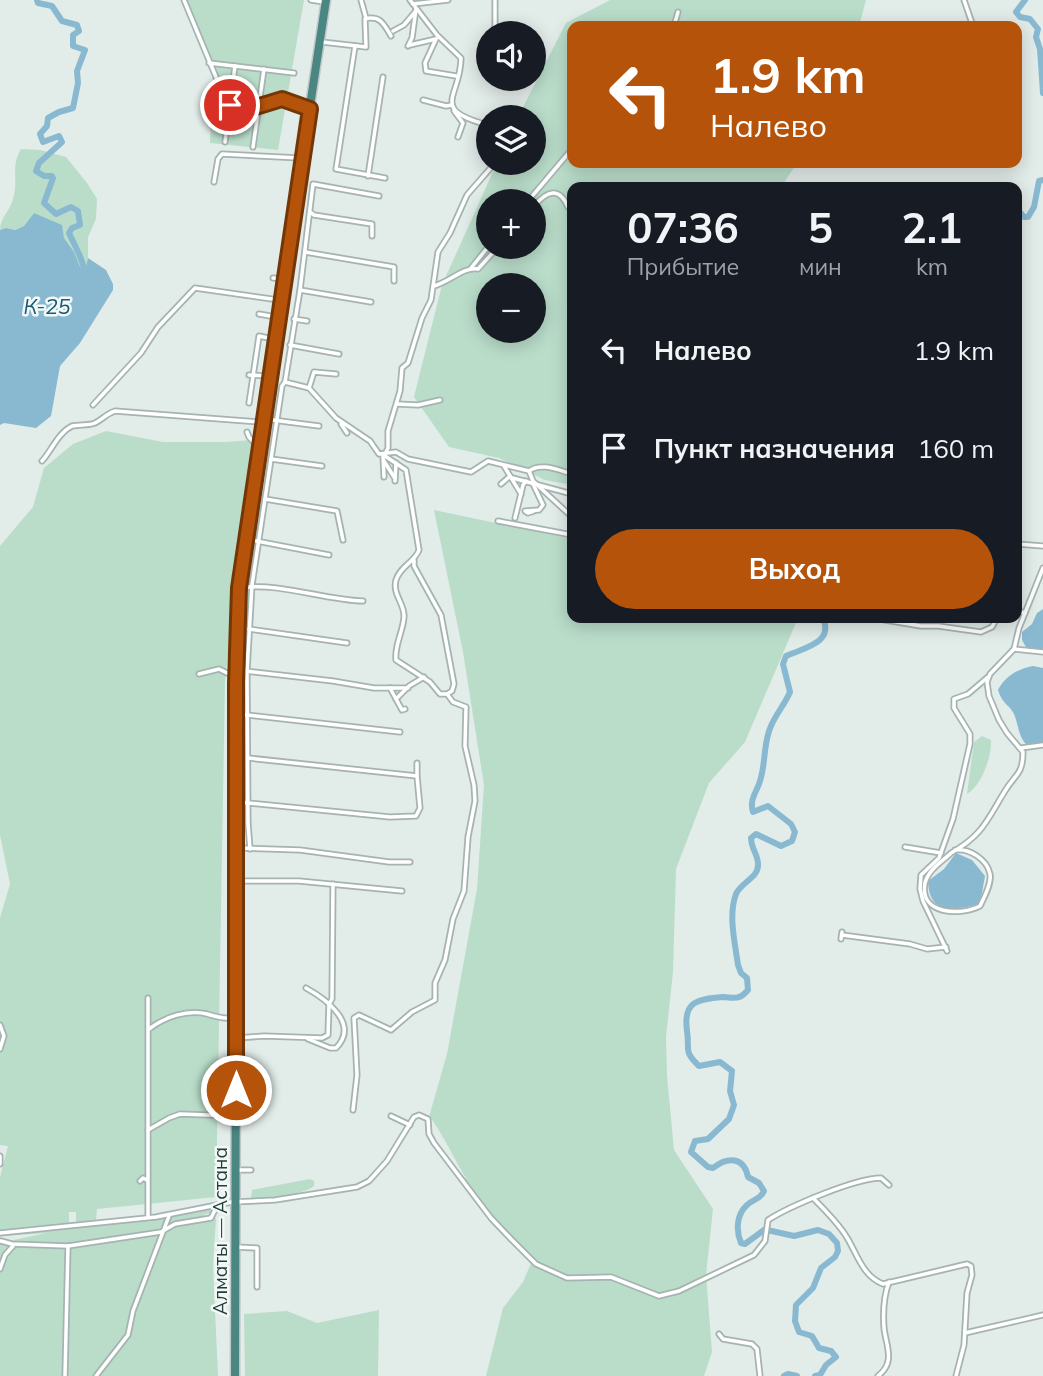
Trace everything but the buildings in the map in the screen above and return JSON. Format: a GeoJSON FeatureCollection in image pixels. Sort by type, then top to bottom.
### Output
{"type":"FeatureCollection","features":[{"type":"Feature","properties":{"kind":"highway","name":"Алматы — Астана"},"geometry":{"type":"LineString","coordinates":[[235,1376],[236,671],[239,588],[326,1]]}},
{"type":"Feature","properties":{"kind":"street"},"geometry":{"type":"LineString","coordinates":[[184,0],[216,77],[221,99],[230,105],[259,106],[282,99],[310,109]]}},
{"type":"Feature","properties":{"kind":"street"},"geometry":{"type":"LineString","coordinates":[[311,0],[326,1]]}},
{"type":"Feature","properties":{"kind":"street"},"geometry":{"type":"LineString","coordinates":[[320,42],[368,46],[366,18],[361,0]]}},
{"type":"Feature","properties":{"kind":"street"},"geometry":{"type":"LineString","coordinates":[[448,0],[411,2],[438,39],[460,58],[451,95],[455,114],[463,123],[458,137]]}},
{"type":"Feature","properties":{"kind":"street"},"geometry":{"type":"LineString","coordinates":[[495,0],[495,21]]}},
{"type":"Feature","properties":{"kind":"street"},"geometry":{"type":"LineString","coordinates":[[964,0],[971,21]]}},
{"type":"Feature","properties":{"kind":"street"},"geometry":{"type":"LineString","coordinates":[[393,31],[404,25],[416,10]]}},
{"type":"Feature","properties":{"kind":"street"},"geometry":{"type":"LineString","coordinates":[[416,10],[412,38],[408,46],[438,39]]}},
{"type":"Feature","properties":{"kind":"street"},"geometry":{"type":"LineString","coordinates":[[675,21],[678,12]]}},
{"type":"Feature","properties":{"kind":"street"},"geometry":{"type":"LineString","coordinates":[[366,18],[379,18],[391,36]]}},
{"type":"Feature","properties":{"kind":"street"},"geometry":{"type":"LineString","coordinates":[[438,39],[425,63],[426,71],[456,76]]}},
{"type":"Feature","properties":{"kind":"street"},"geometry":{"type":"LineString","coordinates":[[355,46],[336,169],[385,178]]}},
{"type":"Feature","properties":{"kind":"street"},"geometry":{"type":"LineString","coordinates":[[209,63],[294,73]]}},
{"type":"Feature","properties":{"kind":"street"},"geometry":{"type":"LineString","coordinates":[[225,142],[235,66]]}},
{"type":"Feature","properties":{"kind":"street"},"geometry":{"type":"LineString","coordinates":[[253,146],[264,69]]}},
{"type":"Feature","properties":{"kind":"street"},"geometry":{"type":"LineString","coordinates":[[369,176],[383,78]]}},
{"type":"Feature","properties":{"kind":"street"},"geometry":{"type":"LineString","coordinates":[[423,100],[453,107],[461,115],[476,121]]}},
{"type":"Feature","properties":{"kind":"street"},"geometry":{"type":"LineString","coordinates":[[214,182],[218,159],[222,154],[303,158]]}},
{"type":"Feature","properties":{"kind":"street"},"geometry":{"type":"LineString","coordinates":[[538,189],[567,155]]}},
{"type":"Feature","properties":{"kind":"street"},"geometry":{"type":"LineString","coordinates":[[384,477],[388,431],[402,368],[408,363],[415,335],[431,300],[438,252],[450,233],[459,208],[484,175]]}},
{"type":"Feature","properties":{"kind":"street"},"geometry":{"type":"LineString","coordinates":[[250,849],[247,670],[252,585],[282,386],[285,382],[300,289],[313,184],[379,196]]}},
{"type":"Feature","properties":{"kind":"street"},"geometry":{"type":"LineString","coordinates":[[546,195],[554,192],[562,196],[567,205]]}},
{"type":"Feature","properties":{"kind":"street"},"geometry":{"type":"LineString","coordinates":[[310,212],[314,215],[372,224],[372,236]]}},
{"type":"Feature","properties":{"kind":"street"},"geometry":{"type":"LineString","coordinates":[[305,252],[394,267],[394,281]]}},
{"type":"Feature","properties":{"kind":"street"},"geometry":{"type":"LineString","coordinates":[[434,286],[471,268],[478,259]]}},
{"type":"Feature","properties":{"kind":"street"},"geometry":{"type":"LineString","coordinates":[[471,268],[480,268],[488,259]]}},
{"type":"Feature","properties":{"kind":"street"},"geometry":{"type":"LineString","coordinates":[[273,278],[284,280]]}},
{"type":"Feature","properties":{"kind":"street"},"geometry":{"type":"LineString","coordinates":[[93,405],[195,288],[281,300]]}},
{"type":"Feature","properties":{"kind":"street"},"geometry":{"type":"LineString","coordinates":[[300,289],[371,302]]}},
{"type":"Feature","properties":{"kind":"street"},"geometry":{"type":"LineString","coordinates":[[259,314],[279,317]]}},
{"type":"Feature","properties":{"kind":"street"},"geometry":{"type":"LineString","coordinates":[[294,319],[307,321]]}},
{"type":"Feature","properties":{"kind":"street"},"geometry":{"type":"LineString","coordinates":[[249,403],[251,375],[259,336],[275,340]]}},
{"type":"Feature","properties":{"kind":"street"},"geometry":{"type":"LineString","coordinates":[[290,345],[339,354]]}},
{"type":"Feature","properties":{"kind":"street"},"geometry":{"type":"LineString","coordinates":[[309,388],[314,372],[336,374]]}},
{"type":"Feature","properties":{"kind":"street"},"geometry":{"type":"LineString","coordinates":[[251,375],[270,376]]}},
{"type":"Feature","properties":{"kind":"street"},"geometry":{"type":"LineString","coordinates":[[285,382],[309,388],[341,422],[364,437],[378,454],[406,470],[419,550],[401,570],[396,580],[396,591],[404,615],[395,657],[399,664],[430,682],[438,693],[447,694],[452,691],[454,684],[444,625],[438,608],[414,566],[414,558]]}},
{"type":"Feature","properties":{"kind":"street"},"geometry":{"type":"LineString","coordinates":[[396,404],[418,405],[440,400]]}},
{"type":"Feature","properties":{"kind":"street"},"geometry":{"type":"LineString","coordinates":[[42,461],[68,429],[95,423],[104,415],[115,411],[319,426]]}},
{"type":"Feature","properties":{"kind":"street"},"geometry":{"type":"LineString","coordinates":[[341,422],[347,433]]}},
{"type":"Feature","properties":{"kind":"street"},"geometry":{"type":"LineString","coordinates":[[247,432],[248,437],[259,447]]}},
{"type":"Feature","properties":{"kind":"street"},"geometry":{"type":"LineString","coordinates":[[384,456],[396,452],[408,459],[471,472],[485,462],[529,471],[541,466],[567,473]]}},
{"type":"Feature","properties":{"kind":"street"},"geometry":{"type":"LineString","coordinates":[[384,456],[395,479],[396,463]]}},
{"type":"Feature","properties":{"kind":"street"},"geometry":{"type":"LineString","coordinates":[[271,459],[322,466]]}},
{"type":"Feature","properties":{"kind":"street"},"geometry":{"type":"LineString","coordinates":[[504,466],[520,494]]}},
{"type":"Feature","properties":{"kind":"street"},"geometry":{"type":"LineString","coordinates":[[515,518],[529,471]]}},
{"type":"Feature","properties":{"kind":"street"},"geometry":{"type":"LineString","coordinates":[[501,484],[509,477],[528,479],[567,513]]}},
{"type":"Feature","properties":{"kind":"street"},"geometry":{"type":"LineString","coordinates":[[536,485],[567,493]]}},
{"type":"Feature","properties":{"kind":"street"},"geometry":{"type":"LineString","coordinates":[[534,511],[543,505],[536,485]]}},
{"type":"Feature","properties":{"kind":"street"},"geometry":{"type":"LineString","coordinates":[[265,499],[337,512],[343,540]]}},
{"type":"Feature","properties":{"kind":"street"},"geometry":{"type":"LineString","coordinates":[[498,521],[567,534]]}},
{"type":"Feature","properties":{"kind":"street"},"geometry":{"type":"LineString","coordinates":[[245,539],[330,555]]}},
{"type":"Feature","properties":{"kind":"street"},"geometry":{"type":"LineString","coordinates":[[1022,544],[1043,546]]}},
{"type":"Feature","properties":{"kind":"street"},"geometry":{"type":"LineString","coordinates":[[1022,623],[1043,568]]}},
{"type":"Feature","properties":{"kind":"street"},"geometry":{"type":"LineString","coordinates":[[239,588],[252,585],[332,599],[363,601]]}},
{"type":"Feature","properties":{"kind":"street"},"geometry":{"type":"LineString","coordinates":[[900,623],[981,632],[994,623]]}},
{"type":"Feature","properties":{"kind":"street"},"geometry":{"type":"LineString","coordinates":[[842,935],[910,944],[927,949],[947,949],[923,901],[920,889],[921,875],[937,861],[941,853],[959,799],[970,739],[970,734],[954,708],[954,699],[968,694],[1014,649],[1022,623]]}},
{"type":"Feature","properties":{"kind":"street"},"geometry":{"type":"LineString","coordinates":[[249,629],[347,643]]}},
{"type":"Feature","properties":{"kind":"street"},"geometry":{"type":"LineString","coordinates":[[1014,649],[1043,652]]}},
{"type":"Feature","properties":{"kind":"street"},"geometry":{"type":"LineString","coordinates":[[198,674],[219,669],[227,673],[247,670],[408,688]]}},
{"type":"Feature","properties":{"kind":"street"},"geometry":{"type":"LineString","coordinates":[[396,699],[424,677]]}},
{"type":"Feature","properties":{"kind":"street"},"geometry":{"type":"LineString","coordinates":[[955,850],[973,853],[982,860],[990,875],[984,899],[976,909],[949,913],[934,906],[928,898],[925,885],[929,874],[955,850],[968,844],[988,820],[1006,788],[1018,777],[1023,755],[1021,748],[1007,733],[993,706],[988,677]]}},
{"type":"Feature","properties":{"kind":"street"},"geometry":{"type":"LineString","coordinates":[[390,688],[401,709],[405,709]]}},
{"type":"Feature","properties":{"kind":"street"},"geometry":{"type":"LineString","coordinates":[[353,1110],[357,1075],[352,1023],[355,1016],[359,1015],[391,1030],[412,1012],[435,1000],[435,983],[445,960],[453,919],[464,891],[468,837],[475,801],[474,785],[465,746],[467,709],[453,702],[447,694]]}},
{"type":"Feature","properties":{"kind":"street"},"geometry":{"type":"LineString","coordinates":[[236,714],[400,732]]}},
{"type":"Feature","properties":{"kind":"street"},"geometry":{"type":"LineString","coordinates":[[1021,748],[1043,745]]}},
{"type":"Feature","properties":{"kind":"street"},"geometry":{"type":"LineString","coordinates":[[236,764],[250,759],[417,776]]}},
{"type":"Feature","properties":{"kind":"street"},"geometry":{"type":"LineString","coordinates":[[236,799],[384,817],[412,817],[416,816],[420,808],[417,763]]}},
{"type":"Feature","properties":{"kind":"street"},"geometry":{"type":"LineString","coordinates":[[236,799],[248,795]]}},
{"type":"Feature","properties":{"kind":"street"},"geometry":{"type":"LineString","coordinates":[[236,820],[248,819]]}},
{"type":"Feature","properties":{"kind":"street"},"geometry":{"type":"LineString","coordinates":[[968,844],[973,853]]}},
{"type":"Feature","properties":{"kind":"street"},"geometry":{"type":"LineString","coordinates":[[236,848],[300,850],[389,862],[410,862]]}},
{"type":"Feature","properties":{"kind":"street"},"geometry":{"type":"LineString","coordinates":[[905,848],[941,853]]}},
{"type":"Feature","properties":{"kind":"street"},"geometry":{"type":"LineString","coordinates":[[236,881],[333,884],[402,891]]}},
{"type":"Feature","properties":{"kind":"street"},"geometry":{"type":"LineString","coordinates":[[236,1038],[323,1038],[328,1035],[329,1004],[332,999],[333,884]]}},
{"type":"Feature","properties":{"kind":"street"},"geometry":{"type":"LineString","coordinates":[[306,988],[329,1004],[342,1018],[339,1047],[334,1049],[306,1038]]}},
{"type":"Feature","properties":{"kind":"street"},"geometry":{"type":"LineString","coordinates":[[148,998],[148,1217]]}},
{"type":"Feature","properties":{"kind":"street"},"geometry":{"type":"LineString","coordinates":[[148,1030],[181,1014],[198,1013],[225,1019],[236,1018]]}},
{"type":"Feature","properties":{"kind":"street"},"geometry":{"type":"LineString","coordinates":[[0,1025],[4,1036],[0,1049]]}},
{"type":"Feature","properties":{"kind":"street"},"geometry":{"type":"LineString","coordinates":[[342,1038],[354,1040]]}},
{"type":"Feature","properties":{"kind":"street"},"geometry":{"type":"LineString","coordinates":[[148,1130],[180,1114],[236,1116]]}},
{"type":"Feature","properties":{"kind":"street"},"geometry":{"type":"LineString","coordinates":[[0,1238],[236,1202],[275,1200],[361,1185],[374,1176],[387,1161],[414,1117],[419,1115],[428,1119],[429,1134],[434,1143],[491,1218],[536,1264],[567,1278],[611,1277],[659,1296],[679,1291],[754,1255],[765,1241],[766,1222],[795,1204],[869,1179],[881,1178],[889,1185]]}},
{"type":"Feature","properties":{"kind":"street"},"geometry":{"type":"LineString","coordinates":[[391,1116],[410,1125]]}},
{"type":"Feature","properties":{"kind":"street"},"geometry":{"type":"LineString","coordinates":[[0,1156],[0,1164]]}},
{"type":"Feature","properties":{"kind":"street"},"geometry":{"type":"LineString","coordinates":[[236,1170],[251,1170]]}},
{"type":"Feature","properties":{"kind":"street"},"geometry":{"type":"LineString","coordinates":[[140,1181],[143,1178],[147,1180]]}},
{"type":"Feature","properties":{"kind":"street"},"geometry":{"type":"LineString","coordinates":[[813,1198],[842,1230],[870,1276],[883,1284],[967,1264],[971,1266],[965,1333],[956,1376]]}},
{"type":"Feature","properties":{"kind":"street"},"geometry":{"type":"LineString","coordinates":[[0,1238],[15,1244],[68,1247],[161,1232],[175,1224],[211,1218],[217,1206]]}},
{"type":"Feature","properties":{"kind":"street"},"geometry":{"type":"LineString","coordinates":[[96,1376],[128,1335],[133,1311],[170,1214]]}},
{"type":"Feature","properties":{"kind":"street"},"geometry":{"type":"LineString","coordinates":[[0,1269],[5,1255],[15,1244]]}},
{"type":"Feature","properties":{"kind":"street"},"geometry":{"type":"LineString","coordinates":[[236,1247],[263,1246]]}},
{"type":"Feature","properties":{"kind":"street"},"geometry":{"type":"LineString","coordinates":[[65,1376],[68,1247]]}},
{"type":"Feature","properties":{"kind":"street"},"geometry":{"type":"LineString","coordinates":[[257,1248],[257,1287]]}},
{"type":"Feature","properties":{"kind":"street"},"geometry":{"type":"LineString","coordinates":[[878,1376],[887,1367],[890,1357],[884,1321],[889,1282]]}},
{"type":"Feature","properties":{"kind":"street"},"geometry":{"type":"LineString","coordinates":[[965,1333],[1043,1315]]}},
{"type":"Feature","properties":{"kind":"street"},"geometry":{"type":"LineString","coordinates":[[719,1334],[723,1339],[752,1344],[757,1349],[760,1376]]}},
{"type":"Feature","properties":{"kind":"green space"},"geometry":{"type":"Polygon","coordinates":[[[185,0],[304,0],[278,150],[210,143],[211,119],[222,110],[223,99],[185,0]]]}},
{"type":"Feature","properties":{"kind":"green space"},"geometry":{"type":"Polygon","coordinates":[[[610,0],[866,0],[860,21],[570,21],[610,0]]]}},
{"type":"Feature","properties":{"kind":"green space"},"geometry":{"type":"Polygon","coordinates":[[[567,22],[567,168],[794,168],[784,182],[567,182],[567,484],[545,480],[499,458],[449,447],[414,397],[442,285],[476,210],[476,259],[546,259],[546,189],[485,189],[492,175],[546,175],[546,105],[524,105],[531,91],[546,91],[546,62],[567,22]]]}},
{"type":"Feature","properties":{"kind":"green space"},"geometry":{"type":"Polygon","coordinates":[[[21,149],[40,150],[66,157],[97,199],[96,219],[88,237],[85,277],[66,240],[52,225],[34,213],[24,226],[14,230],[0,230],[13,199],[15,168],[21,149]]]}},
{"type":"Feature","properties":{"kind":"green space"},"geometry":{"type":"Polygon","coordinates":[[[106,431],[163,442],[252,440],[225,681],[216,1197],[97,1209],[96,1220],[76,1222],[76,1212],[69,1212],[69,1223],[0,1230],[0,1177],[8,1146],[0,1145],[0,918],[10,884],[0,835],[0,546],[33,507],[44,468],[73,444],[106,431]]]}},
{"type":"Feature","properties":{"kind":"green space"},"geometry":{"type":"Polygon","coordinates":[[[434,510],[567,538],[567,623],[796,623],[745,742],[709,783],[676,869],[673,972],[666,1037],[667,1076],[674,1150],[713,1209],[706,1275],[712,1352],[704,1376],[486,1376],[503,1308],[523,1282],[532,1261],[495,1223],[463,1181],[466,1178],[429,1117],[447,1054],[477,889],[484,785],[463,652],[434,510]]]}},
{"type":"Feature","properties":{"kind":"green space"},"geometry":{"type":"Polygon","coordinates":[[[982,736],[991,740],[990,754],[977,785],[967,794],[974,742],[982,736]]]}},
{"type":"Feature","properties":{"kind":"green space"},"geometry":{"type":"Polygon","coordinates":[[[310,1179],[314,1181],[314,1186],[302,1192],[274,1198],[251,1198],[252,1190],[310,1179]]]}},
{"type":"Feature","properties":{"kind":"green space"},"geometry":{"type":"Polygon","coordinates":[[[215,1206],[212,1213],[202,1215],[216,1218],[213,1266],[218,1376],[0,1376],[0,1243],[46,1233],[3,1236],[1,1233],[70,1228],[188,1213],[215,1206]]]}},
{"type":"Feature","properties":{"kind":"green space"},"geometry":{"type":"Polygon","coordinates":[[[379,1310],[378,1376],[245,1376],[244,1314],[287,1311],[317,1323],[379,1310]]]}},
{"type":"Feature","properties":{"kind":"water","name":"К-25"},"geometry":{"type":"Polygon","coordinates":[[[34,213],[62,225],[64,238],[74,252],[84,276],[88,258],[106,270],[113,284],[113,290],[80,343],[60,366],[51,416],[36,428],[4,423],[0,425],[0,230],[15,230],[24,226],[34,213]]]}},
{"type":"Feature","properties":{"kind":"water"},"geometry":{"type":"Polygon","coordinates":[[[1043,609],[1043,650],[1027,649],[1022,640],[1022,632],[1043,609]]]}},
{"type":"Feature","properties":{"kind":"water"},"geometry":{"type":"Polygon","coordinates":[[[1033,666],[1043,668],[1043,742],[1028,746],[1020,735],[1014,714],[998,690],[1012,674],[1033,666]]]}},
{"type":"Feature","properties":{"kind":"water"},"geometry":{"type":"Polygon","coordinates":[[[956,853],[972,860],[985,876],[980,904],[945,908],[933,900],[929,892],[928,881],[944,869],[956,853]]]}},
{"type":"Feature","properties":{"kind":"waterway"},"geometry":{"type":"LineString","coordinates":[[37,0],[38,3],[52,6],[62,21],[77,25],[79,31],[73,35],[73,46],[85,50],[77,71],[78,83],[73,108],[48,118],[47,126],[40,134],[43,142],[59,136],[62,142],[39,163],[36,171],[53,178],[44,203],[56,214],[71,207],[78,211],[80,225],[72,228],[69,233],[83,264],[84,284]]}},
{"type":"Feature","properties":{"kind":"waterway"},"geometry":{"type":"LineString","coordinates":[[1025,0],[1016,12],[1020,17],[1030,19],[1038,29],[1036,37],[1040,49],[1043,93]]}},
{"type":"Feature","properties":{"kind":"waterway"},"geometry":{"type":"LineString","coordinates":[[1022,215],[1028,217],[1034,207],[1039,181],[1043,180]]}},
{"type":"Feature","properties":{"kind":"waterway"},"geometry":{"type":"LineString","coordinates":[[764,1230],[745,1244],[741,1243],[738,1233],[741,1213],[764,1191],[759,1183],[748,1177],[743,1165],[730,1160],[713,1168],[708,1167],[691,1152],[695,1141],[708,1139],[729,1119],[734,1105],[730,1091],[732,1071],[720,1062],[699,1066],[694,1061],[688,1050],[686,1021],[693,1004],[705,999],[737,998],[748,990],[747,978],[738,965],[732,920],[736,894],[758,869],[751,838],[756,834],[781,846],[792,841],[795,832],[791,824],[768,806],[753,812],[753,799],[762,774],[768,733],[790,692],[783,664],[786,656],[821,639],[824,623]]}},
{"type":"Feature","properties":{"kind":"waterway"},"geometry":{"type":"LineString","coordinates":[[767,1230],[794,1236],[818,1230],[829,1234],[837,1243],[838,1251],[835,1257],[821,1268],[813,1288],[796,1305],[795,1321],[799,1332],[812,1336],[819,1348],[831,1351],[836,1357],[826,1365],[820,1375],[815,1376]]}},
{"type":"Feature","properties":{"kind":"waterway"},"geometry":{"type":"LineString","coordinates":[[784,1376],[797,1376]]}},
{"type":"Feature","properties":{"kind":"route"},"geometry":{"type":"LineString","coordinates":[[230,105],[256,107],[282,99],[310,109],[239,588],[236,683],[236,1090]]}}]}
